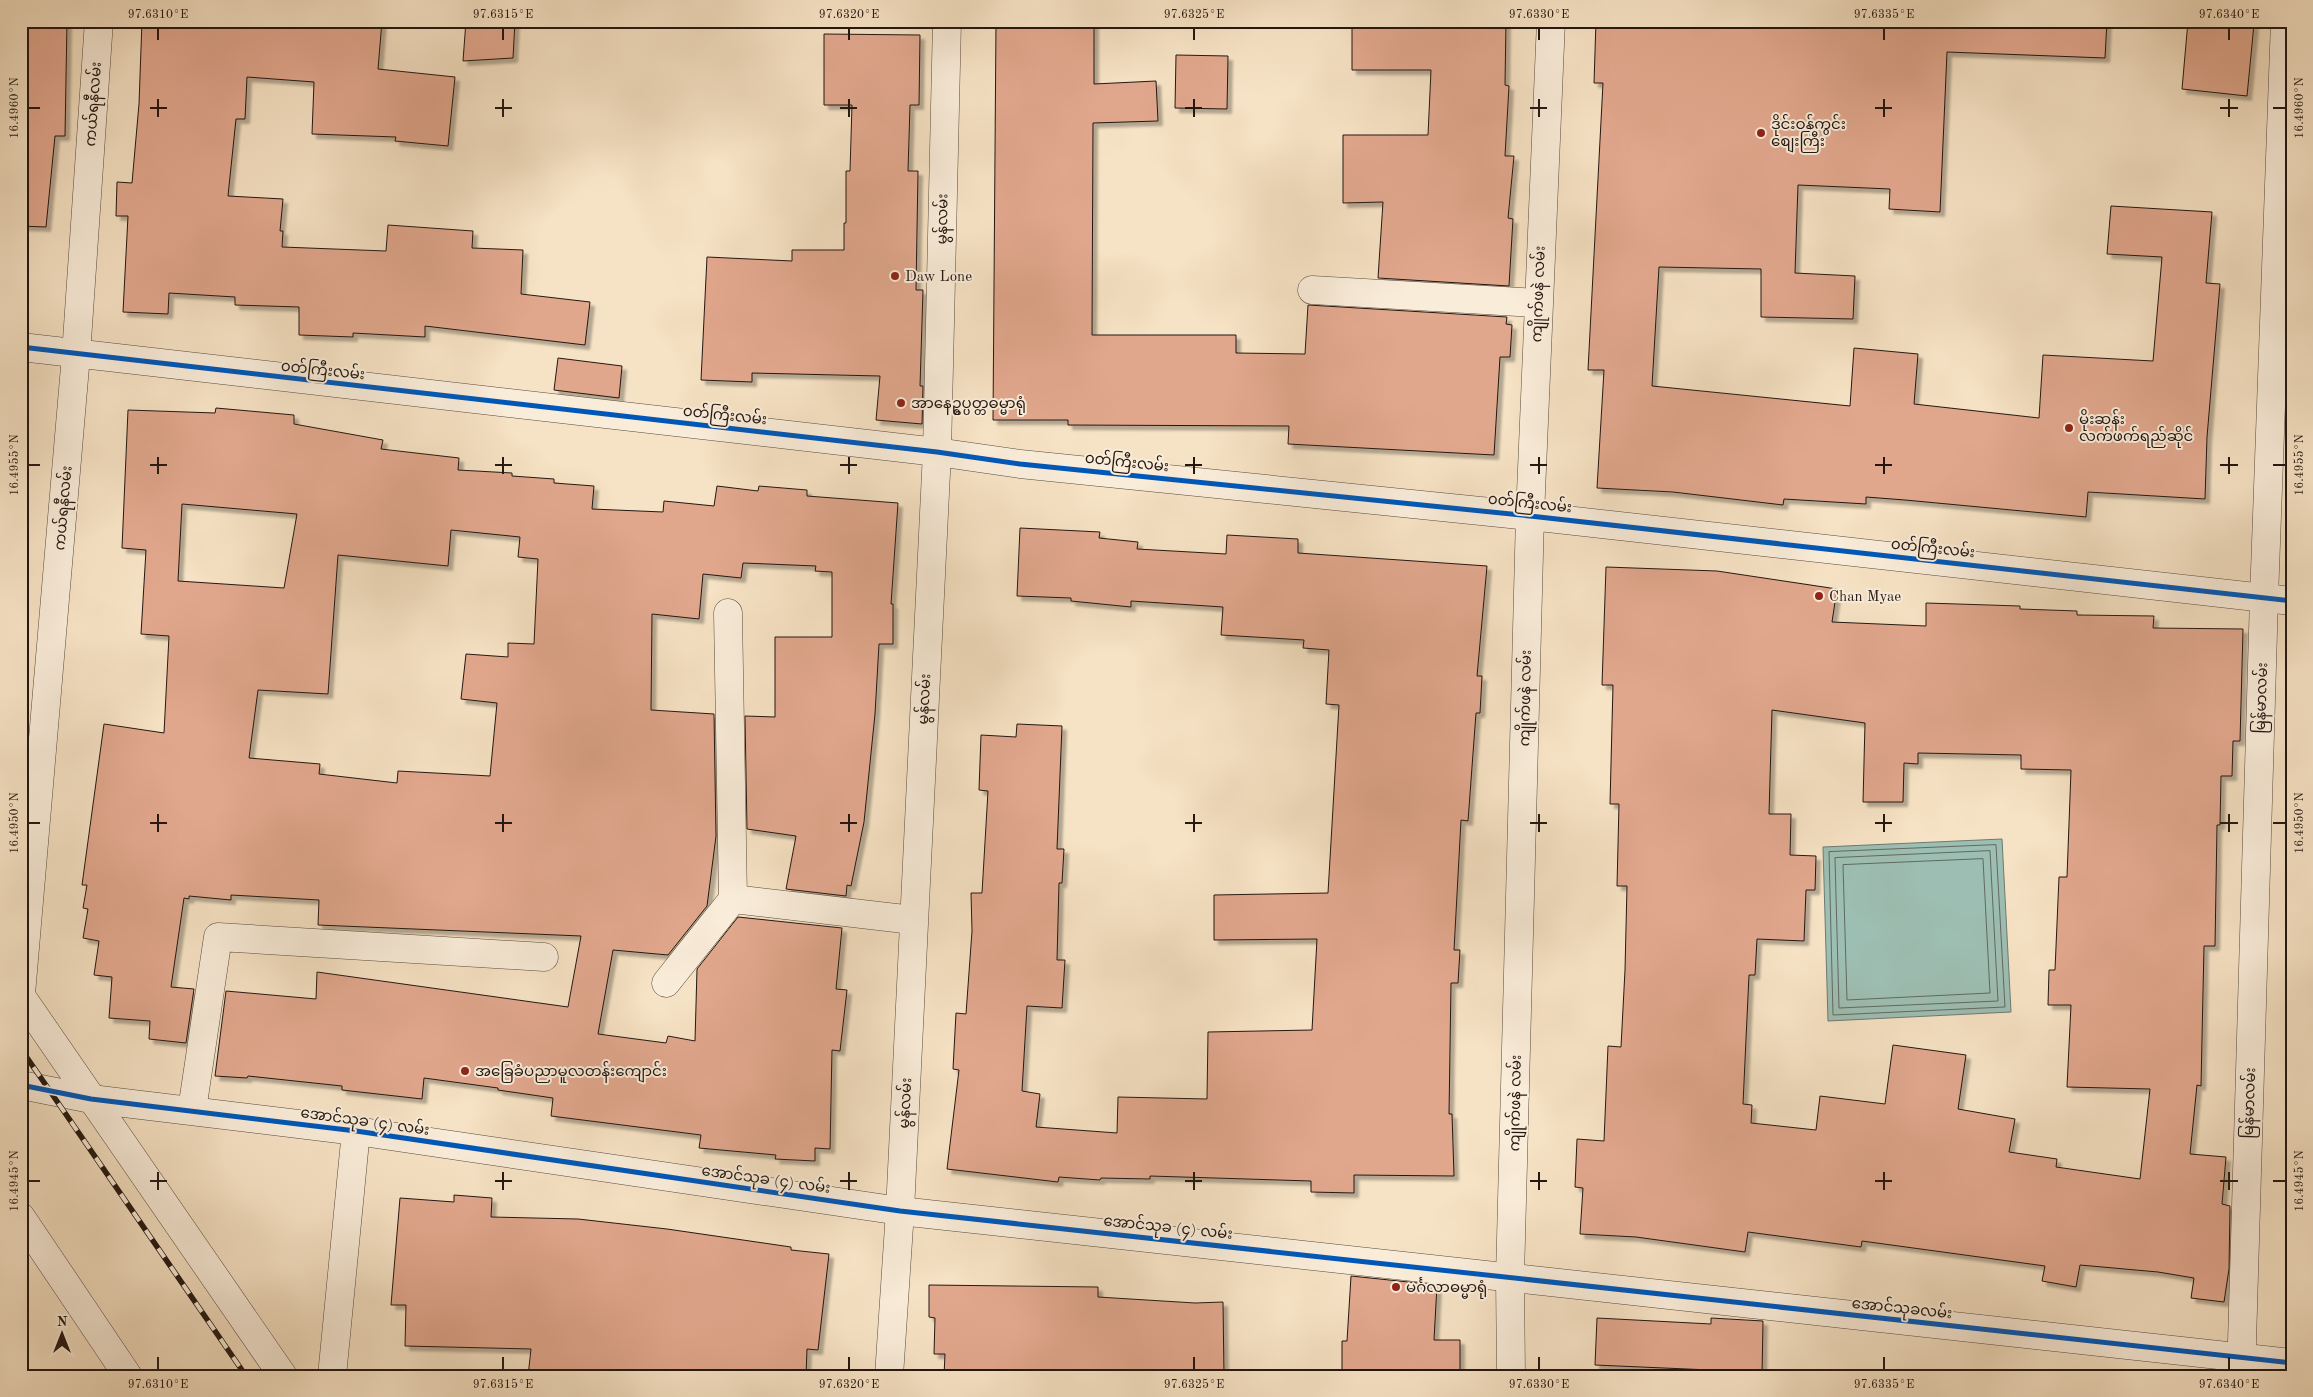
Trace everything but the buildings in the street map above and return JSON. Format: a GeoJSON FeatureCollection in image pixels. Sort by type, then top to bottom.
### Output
{"type":"FeatureCollection","features":[{"type":"Feature","properties":{"kind":"street","name":"ကယ်ရနီလမ်း"},"geometry":{"type":"LineString","coordinates":[[21,995],[76,355],[98,21]]}},
{"type":"Feature","properties":{"kind":"street","name":"မွန်လမ်း"},"geometry":{"type":"LineString","coordinates":[[889,1376],[900,1211],[937,452],[947,21]]}},
{"type":"Feature","properties":{"kind":"street","name":"ကျိုက်ဖနဲ လမ်း"},"geometry":{"type":"LineString","coordinates":[[1511,1376],[1510,1277],[1530,516],[1537,303],[1551,21]]}},
{"type":"Feature","properties":{"kind":"street","name":"မြန်မာလမ်း"},"geometry":{"type":"LineString","coordinates":[[2241,1367],[2264,598],[2285,21]]}},
{"type":"Feature","properties":{"kind":"street"},"geometry":{"type":"LineString","coordinates":[[1312,290],[1537,303]]}},
{"type":"Feature","properties":{"kind":"street","name":"၀တ်ကြီးလမ်း"},"geometry":{"type":"LineString","coordinates":[[21,348],[937,452],[1020,464],[1530,516],[2292,601]]}},
{"type":"Feature","properties":{"kind":"street"},"geometry":{"type":"LineString","coordinates":[[666,983],[733,899],[728,613]]}},
{"type":"Feature","properties":{"kind":"street"},"geometry":{"type":"LineString","coordinates":[[733,899],[913,920]]}},
{"type":"Feature","properties":{"kind":"street"},"geometry":{"type":"LineString","coordinates":[[192,1110],[218,937],[544,957]]}},
{"type":"Feature","properties":{"kind":"street"},"geometry":{"type":"LineString","coordinates":[[21,995],[283,1376]]}},
{"type":"Feature","properties":{"kind":"street","name":"အောင်သုခ (၄) လမ်း"},"geometry":{"type":"LineString","coordinates":[[21,1086],[91,1098],[356,1131],[900,1211],[1510,1277]]}},
{"type":"Feature","properties":{"kind":"street"},"geometry":{"type":"LineString","coordinates":[[332,1376],[356,1131]]}},
{"type":"Feature","properties":{"kind":"street"},"geometry":{"type":"LineString","coordinates":[[21,1217],[128,1376]]}},
{"type":"Feature","properties":{"kind":"street","name":"အောင်သုခလမ်း"},"geometry":{"type":"LineString","coordinates":[[1510,1277],[2241,1367],[2292,1363]]}},
{"type":"Feature","properties":{"kind":"water"},"geometry":{"type":"Polygon","coordinates":[[[2002,839],[2011,1012],[1828,1021],[1823,847],[2002,839]]]}},
{"type":"Feature","properties":{"kind":"railway"},"geometry":{"type":"LineString","coordinates":[[21,1049],[246,1376]]}},
{"type":"Feature","properties":{"kind":"cycle path"},"geometry":{"type":"LineString","coordinates":[[21,347],[937,452],[1020,464],[1530,516],[2292,601]]}},
{"type":"Feature","properties":{"kind":"cycle path"},"geometry":{"type":"LineString","coordinates":[[21,1085],[91,1099],[356,1131],[900,1211],[2292,1363]]}},
{"type":"Feature","properties":{"kind":"place","name":"ဒိုင်းဝန်ကွင်း စျေးကြီး"},"geometry":{"type":"Point","coordinates":[1761,133]}},
{"type":"Feature","properties":{"kind":"place","name":"Daw Lone"},"geometry":{"type":"Point","coordinates":[895,276]}},
{"type":"Feature","properties":{"kind":"place","name":"အာနေဥ္စပ္ပတ္တဓမ္မာရုံ"},"geometry":{"type":"Point","coordinates":[901,403]}},
{"type":"Feature","properties":{"kind":"place","name":"မိုးဆန်း လက်ဖက်ရည်ဆိုင်"},"geometry":{"type":"Point","coordinates":[2069,428]}},
{"type":"Feature","properties":{"kind":"place","name":"Chan Myae"},"geometry":{"type":"Point","coordinates":[1819,596]}},
{"type":"Feature","properties":{"kind":"place","name":"အခြေခံပညာမူလတန်းကျောင်း"},"geometry":{"type":"Point","coordinates":[465,1071]}},
{"type":"Feature","properties":{"kind":"place","name":"မင်္ဂလာဓမ္မာရုံ"},"geometry":{"type":"Point","coordinates":[1396,1287]}}]}
